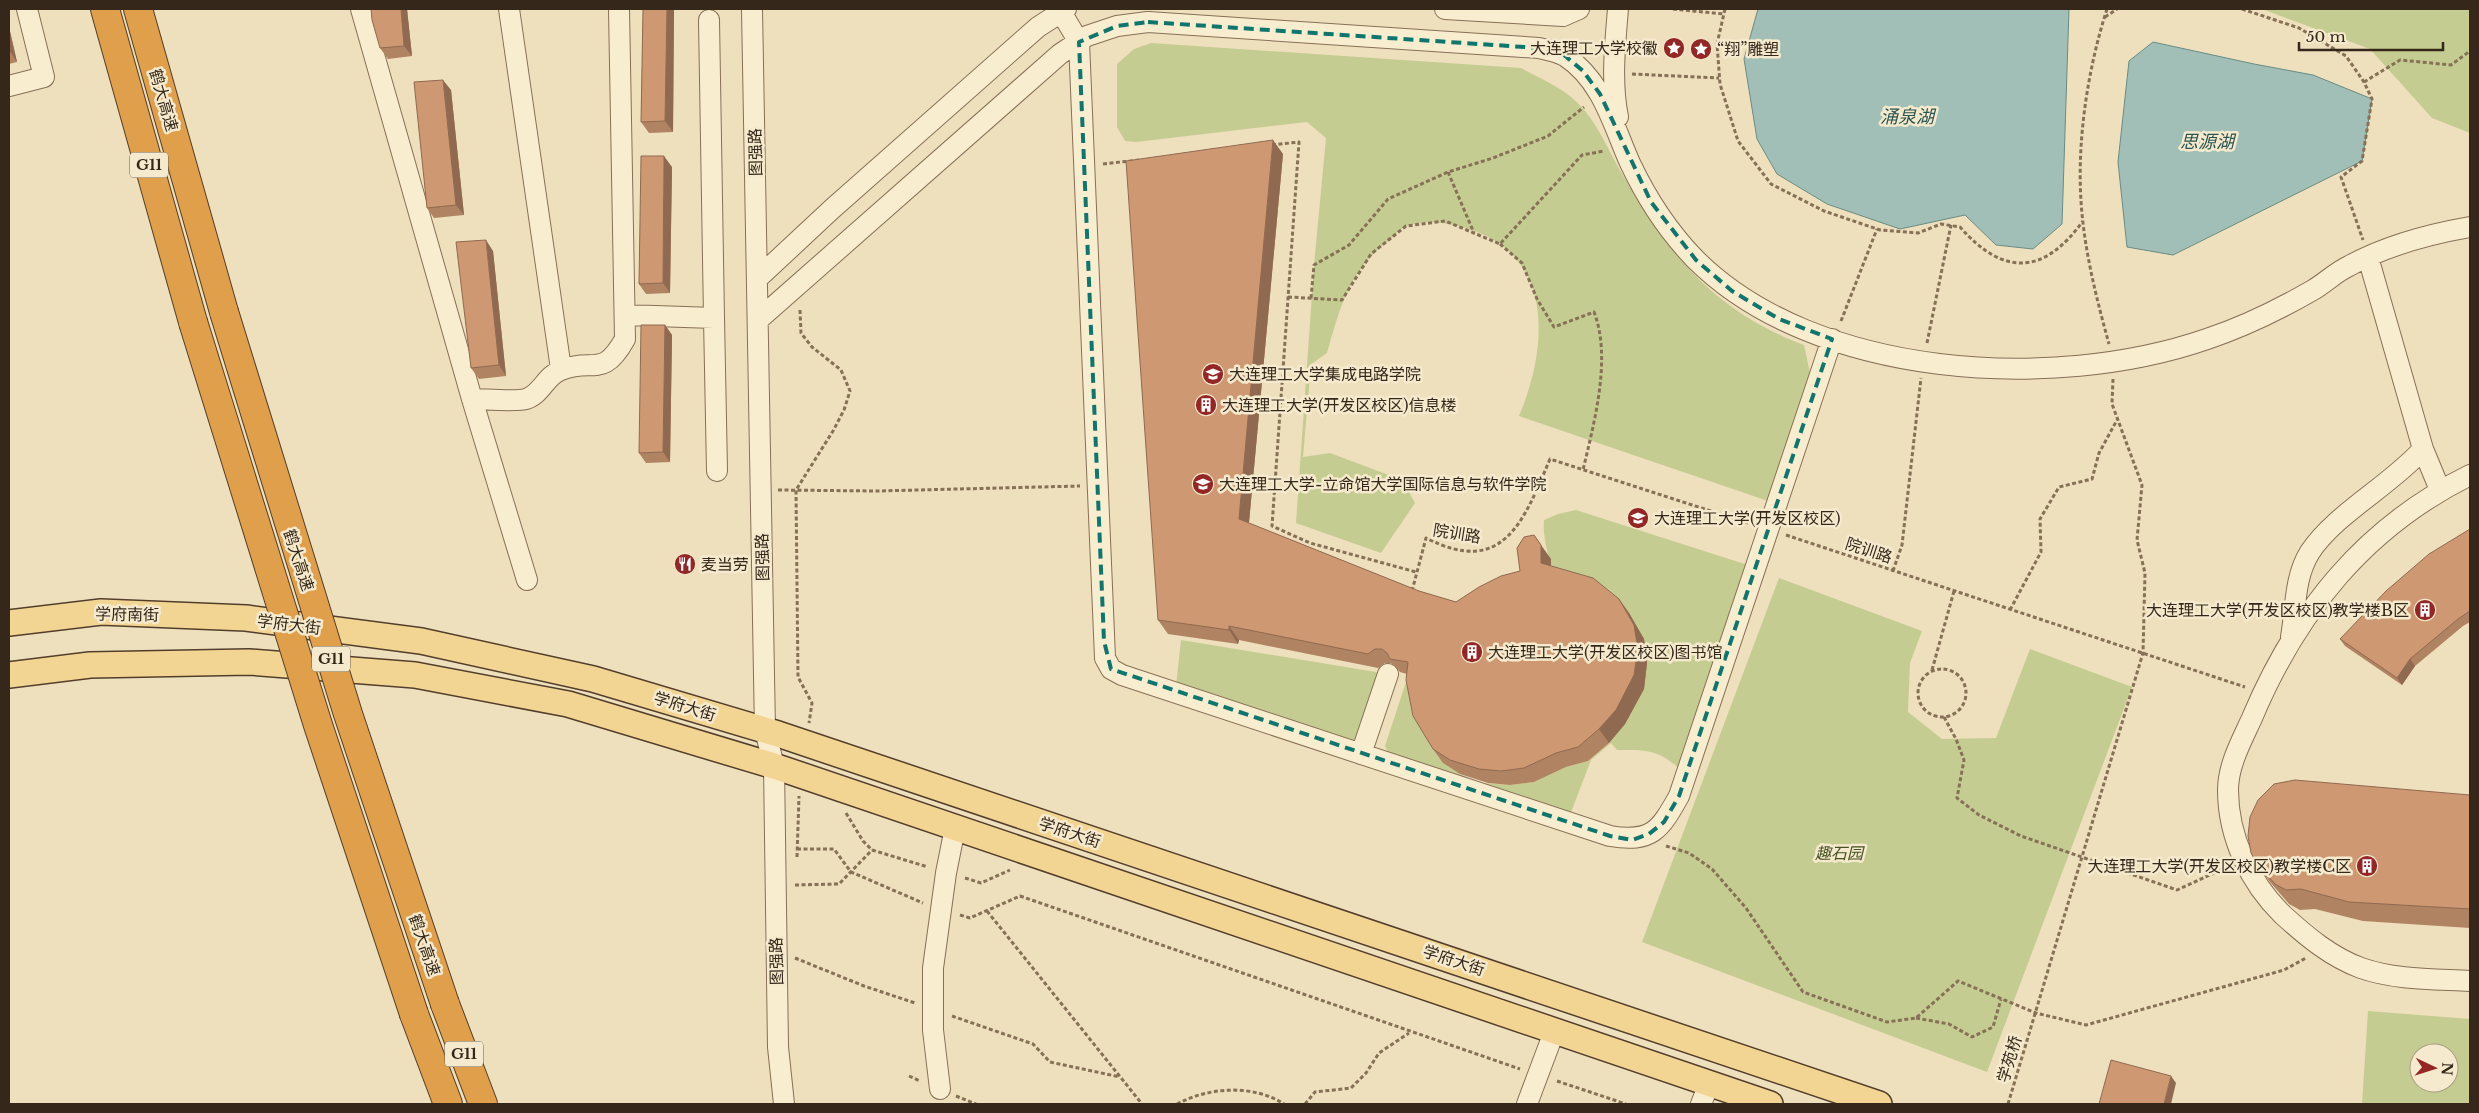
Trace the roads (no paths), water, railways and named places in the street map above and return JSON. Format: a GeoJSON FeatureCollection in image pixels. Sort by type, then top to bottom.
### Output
{"type":"FeatureCollection","features":[{"type":"Feature","properties":{"kind":"highway","name":"鹤大高速"},"geometry":{"type":"LineString","coordinates":[[105,9],[193,322],[312,707],[414,1014],[448,1104]]}},
{"type":"Feature","properties":{"kind":"highway","name":"鹤大高速"},"geometry":{"type":"LineString","coordinates":[[138,9],[224,312],[342,695],[445,1004],[483,1104]]}},
{"type":"Feature","properties":{"kind":"main road","name":"学府南街"},"geometry":{"type":"LineString","coordinates":[[9,623],[101,612],[246,618]]}},
{"type":"Feature","properties":{"kind":"main road","name":"学府大街"},"geometry":{"type":"LineString","coordinates":[[246,618],[430,643],[593,679],[765,730],[1879,1104]]}},
{"type":"Feature","properties":{"kind":"main road","name":"学府大街"},"geometry":{"type":"LineString","coordinates":[[9,675],[90,665],[249,662],[415,675],[568,704],[774,766],[1554,1032],[1705,1094],[1770,1104]]}},
{"type":"Feature","properties":{"kind":"street"},"geometry":{"type":"LineString","coordinates":[[9,86],[44,77],[27,9]]}},
{"type":"Feature","properties":{"kind":"street"},"geometry":{"type":"LineString","coordinates":[[360,9],[472,399],[527,580]]}},
{"type":"Feature","properties":{"kind":"street"},"geometry":{"type":"LineString","coordinates":[[509,9],[561,369]]}},
{"type":"Feature","properties":{"kind":"street"},"geometry":{"type":"LineString","coordinates":[[472,399],[524,400],[534,395],[549,377],[561,369],[596,366],[612,359],[625,338],[619,9]]}},
{"type":"Feature","properties":{"kind":"street","name":"图强路"},"geometry":{"type":"LineString","coordinates":[[752,9],[765,730],[774,766],[778,1047],[784,1104]]}},
{"type":"Feature","properties":{"kind":"street"},"geometry":{"type":"LineString","coordinates":[[1445,9],[1564,16],[1579,9]]}},
{"type":"Feature","properties":{"kind":"street"},"geometry":{"type":"LineString","coordinates":[[1618,9],[1614,74],[1615,103],[1624,146]]}},
{"type":"Feature","properties":{"kind":"street"},"geometry":{"type":"LineString","coordinates":[[757,279],[832,209],[1038,27],[1063,10],[1079,42],[1105,658],[1110,669],[1122,675],[1610,836],[1632,840],[1650,834],[1664,822],[1679,796],[1833,339]]}},
{"type":"Feature","properties":{"kind":"street"},"geometry":{"type":"LineString","coordinates":[[709,20],[717,471]]}},
{"type":"Feature","properties":{"kind":"street"},"geometry":{"type":"LineString","coordinates":[[758,320],[1035,75],[1087,36],[1117,26],[1148,22],[1539,48],[1564,55],[1583,70],[1600,94],[1651,202],[1673,234],[1696,260],[1732,291],[1779,319],[1833,339],[1923,363],[2005,370],[2114,362],[2207,339],[2312,290],[2349,266],[2368,257],[2423,238],[2470,227]]}},
{"type":"Feature","properties":{"kind":"street"},"geometry":{"type":"LineString","coordinates":[[2368,257],[2422,449],[2440,490]]}},
{"type":"Feature","properties":{"kind":"street"},"geometry":{"type":"LineString","coordinates":[[626,315],[714,318]]}},
{"type":"Feature","properties":{"kind":"street"},"geometry":{"type":"LineString","coordinates":[[2289,644],[2299,583],[2310,553],[2325,535],[2406,468],[2422,449]]}},
{"type":"Feature","properties":{"kind":"street"},"geometry":{"type":"LineString","coordinates":[[2470,475],[2440,490],[2407,512],[2356,556],[2324,590],[2289,644],[2262,693],[2233,761],[2228,789],[2231,818],[2252,878],[2268,900],[2299,930],[2333,955],[2361,968],[2386,975],[2470,981]]}},
{"type":"Feature","properties":{"kind":"street"},"geometry":{"type":"LineString","coordinates":[[1361,754],[1388,674]]}},
{"type":"Feature","properties":{"kind":"street"},"geometry":{"type":"LineString","coordinates":[[940,1089],[933,1009],[932,968],[946,873],[955,828]]}},
{"type":"Feature","properties":{"kind":"street"},"geometry":{"type":"LineString","coordinates":[[1527,1104],[1554,1032]]}},
{"type":"Feature","properties":{"kind":"water","name":"涌泉湖"},"geometry":{"type":"Polygon","coordinates":[[[1758,9],[2069,9],[2062,224],[2033,249],[1996,245],[1965,215],[1900,229],[1827,204],[1777,174],[1757,139],[1744,59],[1758,9]]]}},
{"type":"Feature","properties":{"kind":"water","name":"思源湖"},"geometry":{"type":"Polygon","coordinates":[[[2153,42],[2313,75],[2372,99],[2362,161],[2173,255],[2127,247],[2118,162],[2129,61],[2153,42]]]}},
{"type":"Feature","properties":{"kind":"place","name":"大连理工大学校徽"},"geometry":{"type":"Point","coordinates":[1674,48]}},
{"type":"Feature","properties":{"kind":"place","name":"“翔”雕塑"},"geometry":{"type":"Point","coordinates":[1701,49]}},
{"type":"Feature","properties":{"kind":"place","name":"大连理工大学集成电路学院"},"geometry":{"type":"Point","coordinates":[1213,374]}},
{"type":"Feature","properties":{"kind":"place","name":"大连理工大学(开发区校区)信息楼"},"geometry":{"type":"Point","coordinates":[1206,405]}},
{"type":"Feature","properties":{"kind":"place","name":"大连理工大学-立命馆大学国际信息与软件学院"},"geometry":{"type":"Point","coordinates":[1203,484]}},
{"type":"Feature","properties":{"kind":"place","name":"大连理工大学(开发区校区)"},"geometry":{"type":"Point","coordinates":[1638,518]}},
{"type":"Feature","properties":{"kind":"place","name":"麦当劳"},"geometry":{"type":"Point","coordinates":[685,564]}},
{"type":"Feature","properties":{"kind":"place","name":"大连理工大学(开发区校区)教学楼B区"},"geometry":{"type":"Point","coordinates":[2425,610]}},
{"type":"Feature","properties":{"kind":"place","name":"大连理工大学(开发区校区)图书馆"},"geometry":{"type":"Point","coordinates":[1472,652]}},
{"type":"Feature","properties":{"kind":"place","name":"大连理工大学(开发区校区)教学楼C区"},"geometry":{"type":"Point","coordinates":[2367,866]}},
{"type":"Feature","properties":{"kind":"park label","name":"趣石园"},"geometry":{"type":"Point","coordinates":[1839,853]}}]}
